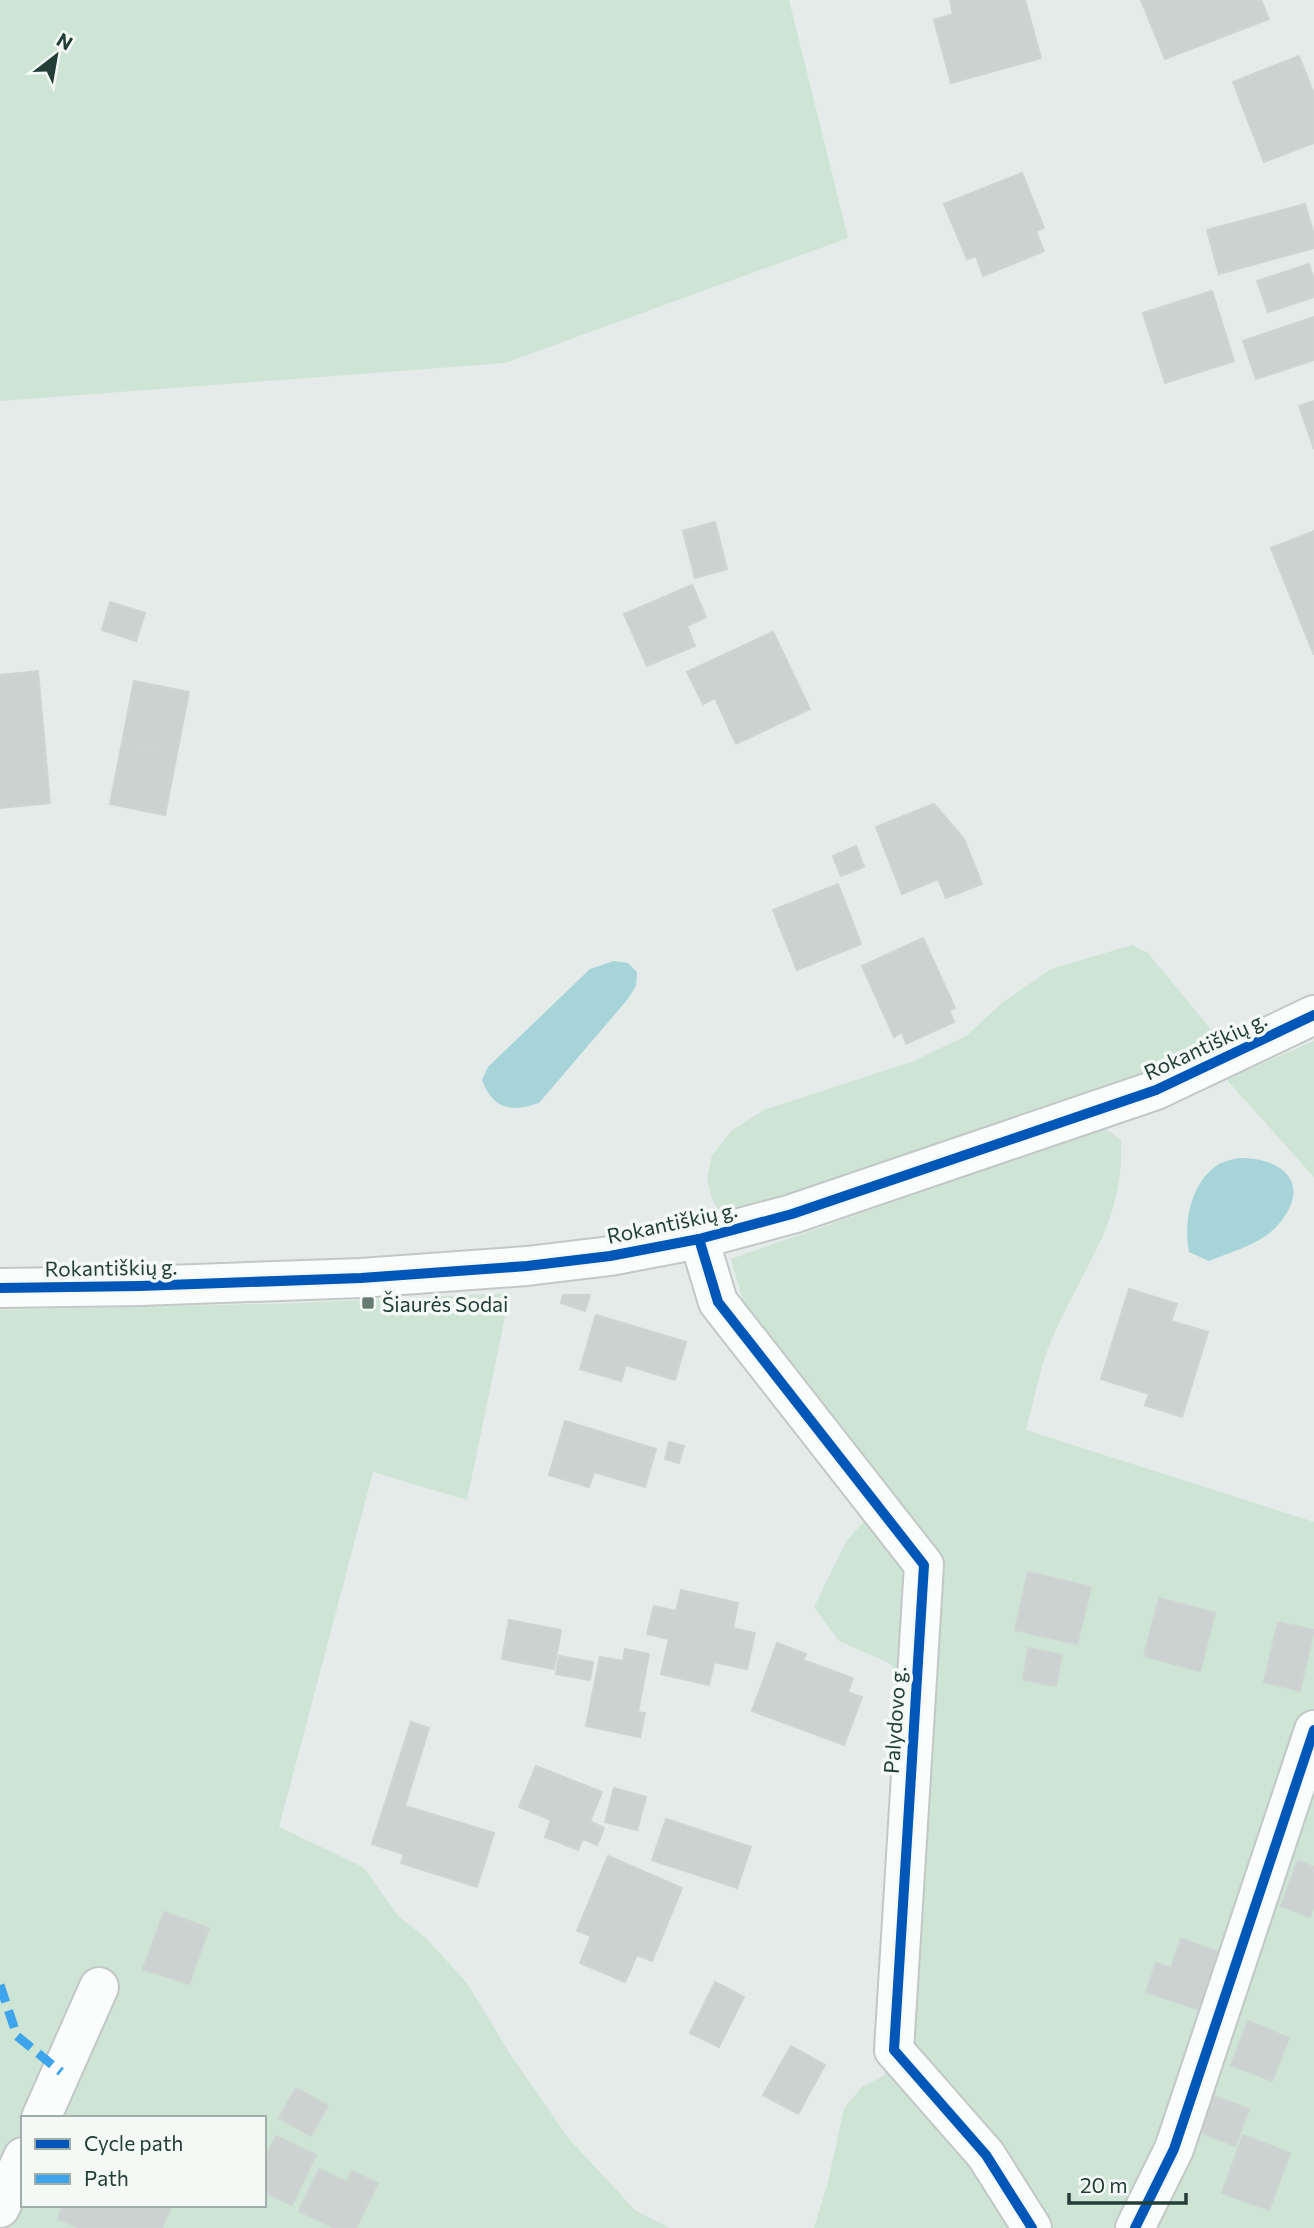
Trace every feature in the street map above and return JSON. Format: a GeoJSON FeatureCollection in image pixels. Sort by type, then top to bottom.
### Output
{"type":"FeatureCollection","features":[{"type":"Feature","properties":{"kind":"street","name":"Rokantiškių g."},"geometry":{"type":"LineString","coordinates":[[0,1288],[361,1278],[527,1266],[610,1256],[699,1239],[792,1214],[1156,1090],[1314,1015]]}},
{"type":"Feature","properties":{"kind":"street","name":"Palydovo g."},"geometry":{"type":"LineString","coordinates":[[699,1239],[718,1302],[924,1565],[894,2050],[986,2155],[1032,2228]]}},
{"type":"Feature","properties":{"kind":"street"},"geometry":{"type":"LineString","coordinates":[[1135,2228],[1174,2149],[1314,1730]]}},
{"type":"Feature","properties":{"kind":"street"},"geometry":{"type":"LineString","coordinates":[[42,2116],[99,1987]]}},
{"type":"Feature","properties":{"kind":"street"},"geometry":{"type":"LineString","coordinates":[[0,2208],[21,2161]]}},
{"type":"Feature","properties":{"kind":"green space"},"geometry":{"type":"Polygon","coordinates":[[[0,0],[789,0],[848,238],[505,363],[0,401],[0,0]]]}},
{"type":"Feature","properties":{"kind":"green space"},"geometry":{"type":"Polygon","coordinates":[[[1132,945],[1148,953],[1219,1039],[1154,1077],[733,1219],[721,1214],[712,1199],[707,1179],[712,1156],[731,1131],[764,1110],[914,1061],[966,1036],[1002,1003],[1051,969],[1132,945]]]}},
{"type":"Feature","properties":{"kind":"green space"},"geometry":{"type":"Polygon","coordinates":[[[1314,1041],[1314,1177],[1226,1079],[1314,1041]]]}},
{"type":"Feature","properties":{"kind":"green space"},"geometry":{"type":"Polygon","coordinates":[[[1104,1128],[1121,1140],[1116,1197],[1099,1245],[1047,1352],[1026,1430],[1314,1522],[1314,2228],[814,2228],[828,2182],[844,2108],[862,2087],[883,2076],[911,2036],[931,1710],[889,1663],[839,1641],[814,1607],[846,1542],[886,1496],[744,1304],[731,1259],[1104,1128]]]}},
{"type":"Feature","properties":{"kind":"green space"},"geometry":{"type":"Polygon","coordinates":[[[510,1293],[467,1500],[373,1472],[279,1827],[363,1867],[399,1917],[424,1936],[467,1983],[510,2054],[569,2139],[636,2211],[670,2228],[0,2228],[0,1310],[303,1303],[510,1293]]]}},
{"type":"Feature","properties":{"kind":"water"},"geometry":{"type":"Polygon","coordinates":[[[614,961],[628,963],[637,972],[636,986],[627,1000],[539,1103],[512,1108],[497,1103],[486,1090],[482,1080],[488,1067],[590,969],[614,961]]]}},
{"type":"Feature","properties":{"kind":"water"},"geometry":{"type":"Polygon","coordinates":[[[1240,1158],[1256,1159],[1281,1169],[1289,1177],[1293,1198],[1288,1212],[1270,1232],[1254,1243],[1209,1261],[1189,1252],[1187,1228],[1191,1204],[1209,1171],[1221,1163],[1240,1158]]]}},
{"type":"Feature","properties":{"kind":"building"},"geometry":{"type":"Polygon","coordinates":[[[950,0],[1025,0],[1041,58],[951,83],[934,20],[953,14],[950,0]]]}},
{"type":"Feature","properties":{"kind":"building"},"geometry":{"type":"Polygon","coordinates":[[[1141,0],[1261,0],[1269,19],[1165,59],[1141,0]]]}},
{"type":"Feature","properties":{"kind":"building"},"geometry":{"type":"Polygon","coordinates":[[[1299,56],[1314,94],[1314,143],[1264,162],[1233,82],[1299,56]]]}},
{"type":"Feature","properties":{"kind":"building"},"geometry":{"type":"Polygon","coordinates":[[[1022,173],[1044,228],[1036,231],[1044,251],[983,276],[976,256],[967,259],[944,204],[1022,173]]]}},
{"type":"Feature","properties":{"kind":"building"},"geometry":{"type":"Polygon","coordinates":[[[1305,204],[1314,235],[1314,248],[1219,274],[1207,230],[1305,204]]]}},
{"type":"Feature","properties":{"kind":"building"},"geometry":{"type":"Polygon","coordinates":[[[1309,264],[1314,280],[1314,297],[1268,312],[1257,281],[1309,264]]]}},
{"type":"Feature","properties":{"kind":"building"},"geometry":{"type":"Polygon","coordinates":[[[1212,291],[1234,361],[1165,383],[1143,313],[1212,291]]]}},
{"type":"Feature","properties":{"kind":"building"},"geometry":{"type":"Polygon","coordinates":[[[1314,317],[1314,360],[1256,379],[1243,341],[1314,317]]]}},
{"type":"Feature","properties":{"kind":"building"},"geometry":{"type":"Polygon","coordinates":[[[1314,401],[1314,449],[1299,406],[1314,401]]]}},
{"type":"Feature","properties":{"kind":"building"},"geometry":{"type":"Polygon","coordinates":[[[715,522],[727,569],[695,578],[683,531],[715,522]]]}},
{"type":"Feature","properties":{"kind":"building"},"geometry":{"type":"Polygon","coordinates":[[[1314,531],[1314,655],[1271,548],[1314,531]]]}},
{"type":"Feature","properties":{"kind":"building"},"geometry":{"type":"Polygon","coordinates":[[[692,585],[706,617],[687,626],[695,646],[647,666],[624,614],[692,585]]]}},
{"type":"Feature","properties":{"kind":"building"},"geometry":{"type":"Polygon","coordinates":[[[110,602],[145,613],[136,641],[102,630],[110,602]]]}},
{"type":"Feature","properties":{"kind":"building"},"geometry":{"type":"Polygon","coordinates":[[[773,632],[810,709],[736,744],[715,698],[703,704],[687,672],[773,632]]]}},
{"type":"Feature","properties":{"kind":"building"},"geometry":{"type":"Polygon","coordinates":[[[38,671],[50,803],[0,808],[0,675],[38,671]]]}},
{"type":"Feature","properties":{"kind":"building"},"geometry":{"type":"Polygon","coordinates":[[[134,681],[189,692],[177,753],[122,743],[134,681]]]}},
{"type":"Feature","properties":{"kind":"building"},"geometry":{"type":"Polygon","coordinates":[[[122,743],[177,753],[165,815],[110,804],[122,743]]]}},
{"type":"Feature","properties":{"kind":"building"},"geometry":{"type":"Polygon","coordinates":[[[934,804],[964,839],[982,884],[946,898],[938,879],[902,894],[876,827],[934,804]]]}},
{"type":"Feature","properties":{"kind":"building"},"geometry":{"type":"Polygon","coordinates":[[[856,846],[864,867],[841,876],[833,856],[856,846]]]}},
{"type":"Feature","properties":{"kind":"building"},"geometry":{"type":"Polygon","coordinates":[[[838,884],[861,944],[797,970],[773,910],[838,884]]]}},
{"type":"Feature","properties":{"kind":"building"},"geometry":{"type":"Polygon","coordinates":[[[923,938],[955,1008],[949,1011],[954,1022],[906,1044],[902,1032],[894,1037],[862,966],[923,938]]]}},
{"type":"Feature","properties":{"kind":"building"},"geometry":{"type":"Polygon","coordinates":[[[1129,1289],[1177,1304],[1171,1321],[1208,1332],[1182,1417],[1145,1405],[1149,1394],[1101,1379],[1129,1289]]]}},
{"type":"Feature","properties":{"kind":"building"},"geometry":{"type":"Polygon","coordinates":[[[563,1295],[590,1295],[585,1311],[561,1303],[563,1295]]]}},
{"type":"Feature","properties":{"kind":"building"},"geometry":{"type":"Polygon","coordinates":[[[596,1315],[686,1342],[675,1380],[626,1365],[621,1381],[580,1369],[596,1315]]]}},
{"type":"Feature","properties":{"kind":"building"},"geometry":{"type":"Polygon","coordinates":[[[565,1421],[656,1449],[645,1487],[594,1472],[589,1487],[549,1475],[565,1421]]]}},
{"type":"Feature","properties":{"kind":"building"},"geometry":{"type":"Polygon","coordinates":[[[669,1442],[684,1446],[679,1463],[665,1459],[669,1442]]]}},
{"type":"Feature","properties":{"kind":"building"},"geometry":{"type":"Polygon","coordinates":[[[1028,1572],[1091,1587],[1077,1644],[1015,1630],[1028,1572]]]}},
{"type":"Feature","properties":{"kind":"building"},"geometry":{"type":"Polygon","coordinates":[[[681,1590],[738,1603],[733,1628],[755,1633],[747,1669],[714,1662],[709,1685],[661,1674],[669,1639],[647,1634],[654,1606],[676,1611],[681,1590]]]}},
{"type":"Feature","properties":{"kind":"building"},"geometry":{"type":"Polygon","coordinates":[[[1159,1598],[1215,1613],[1200,1671],[1144,1656],[1159,1598]]]}},
{"type":"Feature","properties":{"kind":"building"},"geometry":{"type":"Polygon","coordinates":[[[509,1620],[561,1630],[554,1669],[502,1659],[509,1620]]]}},
{"type":"Feature","properties":{"kind":"building"},"geometry":{"type":"Polygon","coordinates":[[[1278,1622],[1314,1630],[1300,1691],[1264,1682],[1278,1622]]]}},
{"type":"Feature","properties":{"kind":"building"},"geometry":{"type":"Polygon","coordinates":[[[777,1643],[806,1654],[803,1660],[853,1678],[848,1692],[862,1697],[844,1745],[752,1711],[777,1643]]]}},
{"type":"Feature","properties":{"kind":"building"},"geometry":{"type":"Polygon","coordinates":[[[1028,1648],[1062,1655],[1056,1686],[1023,1680],[1028,1648]]]}},
{"type":"Feature","properties":{"kind":"building"},"geometry":{"type":"Polygon","coordinates":[[[625,1649],[649,1654],[638,1712],[645,1713],[640,1737],[586,1726],[600,1657],[623,1661],[625,1649]]]}},
{"type":"Feature","properties":{"kind":"building"},"geometry":{"type":"Polygon","coordinates":[[[559,1656],[593,1662],[590,1680],[556,1674],[559,1656]]]}},
{"type":"Feature","properties":{"kind":"building"},"geometry":{"type":"Polygon","coordinates":[[[411,1722],[429,1728],[405,1806],[494,1833],[477,1887],[401,1863],[404,1854],[372,1844],[411,1722]]]}},
{"type":"Feature","properties":{"kind":"building"},"geometry":{"type":"Polygon","coordinates":[[[536,1766],[602,1792],[590,1821],[604,1828],[597,1845],[583,1839],[578,1850],[545,1837],[551,1820],[519,1807],[536,1766]]]}},
{"type":"Feature","properties":{"kind":"building"},"geometry":{"type":"Polygon","coordinates":[[[614,1788],[646,1797],[637,1830],[605,1822],[614,1788]]]}},
{"type":"Feature","properties":{"kind":"building"},"geometry":{"type":"Polygon","coordinates":[[[666,1819],[751,1847],[737,1888],[652,1860],[666,1819]]]}},
{"type":"Feature","properties":{"kind":"building"},"geometry":{"type":"Polygon","coordinates":[[[608,1856],[682,1888],[652,1961],[637,1955],[625,1982],[580,1963],[591,1936],[577,1931],[608,1856]]]}},
{"type":"Feature","properties":{"kind":"building"},"geometry":{"type":"Polygon","coordinates":[[[1298,1861],[1314,1867],[1314,1905],[1310,1917],[1281,1906],[1298,1861]]]}},
{"type":"Feature","properties":{"kind":"building"},"geometry":{"type":"Polygon","coordinates":[[[164,1912],[209,1928],[189,1984],[143,1969],[164,1912]]]}},
{"type":"Feature","properties":{"kind":"building"},"geometry":{"type":"Polygon","coordinates":[[[1181,1939],[1219,1952],[1200,2010],[1146,1992],[1156,1963],[1171,1968],[1181,1939]]]}},
{"type":"Feature","properties":{"kind":"building"},"geometry":{"type":"Polygon","coordinates":[[[715,1982],[744,1997],[719,2047],[690,2033],[715,1982]]]}},
{"type":"Feature","properties":{"kind":"building"},"geometry":{"type":"Polygon","coordinates":[[[1248,2021],[1289,2038],[1272,2081],[1231,2065],[1248,2021]]]}},
{"type":"Feature","properties":{"kind":"building"},"geometry":{"type":"Polygon","coordinates":[[[791,2046],[825,2065],[798,2114],[763,2095],[791,2046]]]}},
{"type":"Feature","properties":{"kind":"building"},"geometry":{"type":"Polygon","coordinates":[[[296,2088],[328,2106],[311,2136],[279,2118],[296,2088]]]}},
{"type":"Feature","properties":{"kind":"building"},"geometry":{"type":"Polygon","coordinates":[[[1213,2096],[1249,2109],[1235,2146],[1199,2132],[1213,2096]]]}},
{"type":"Feature","properties":{"kind":"building"},"geometry":{"type":"Polygon","coordinates":[[[1243,2135],[1290,2153],[1269,2210],[1222,2193],[1243,2135]]]}},
{"type":"Feature","properties":{"kind":"building"},"geometry":{"type":"Polygon","coordinates":[[[276,2136],[316,2155],[292,2205],[266,2193],[266,2156],[276,2136]]]}},
{"type":"Feature","properties":{"kind":"building"},"geometry":{"type":"Polygon","coordinates":[[[319,2169],[347,2182],[352,2171],[378,2183],[356,2228],[335,2228],[299,2211],[319,2169]]]}},
{"type":"Feature","properties":{"kind":"building"},"geometry":{"type":"Polygon","coordinates":[[[62,2207],[171,2207],[162,2228],[80,2228],[58,2219],[62,2207]]]}},
{"type":"Feature","properties":{"kind":"marked path"},"geometry":{"type":"LineString","coordinates":[[0,1985],[17,2036],[61,2072]]}},
{"type":"Feature","properties":{"kind":"cycle path"},"geometry":{"type":"LineString","coordinates":[[0,1288],[361,1278],[527,1266],[610,1256],[699,1239],[792,1214],[1156,1090],[1314,1015]]}},
{"type":"Feature","properties":{"kind":"cycle path"},"geometry":{"type":"LineString","coordinates":[[699,1239],[718,1302],[924,1565],[894,2050],[986,2155],[1032,2228]]}},
{"type":"Feature","properties":{"kind":"cycle path"},"geometry":{"type":"LineString","coordinates":[[1135,2228],[1174,2149],[1314,1730]]}},
{"type":"Feature","properties":{"kind":"place","name":"Šiaurės Sodai"},"geometry":{"type":"Point","coordinates":[368,1303]}}]}
